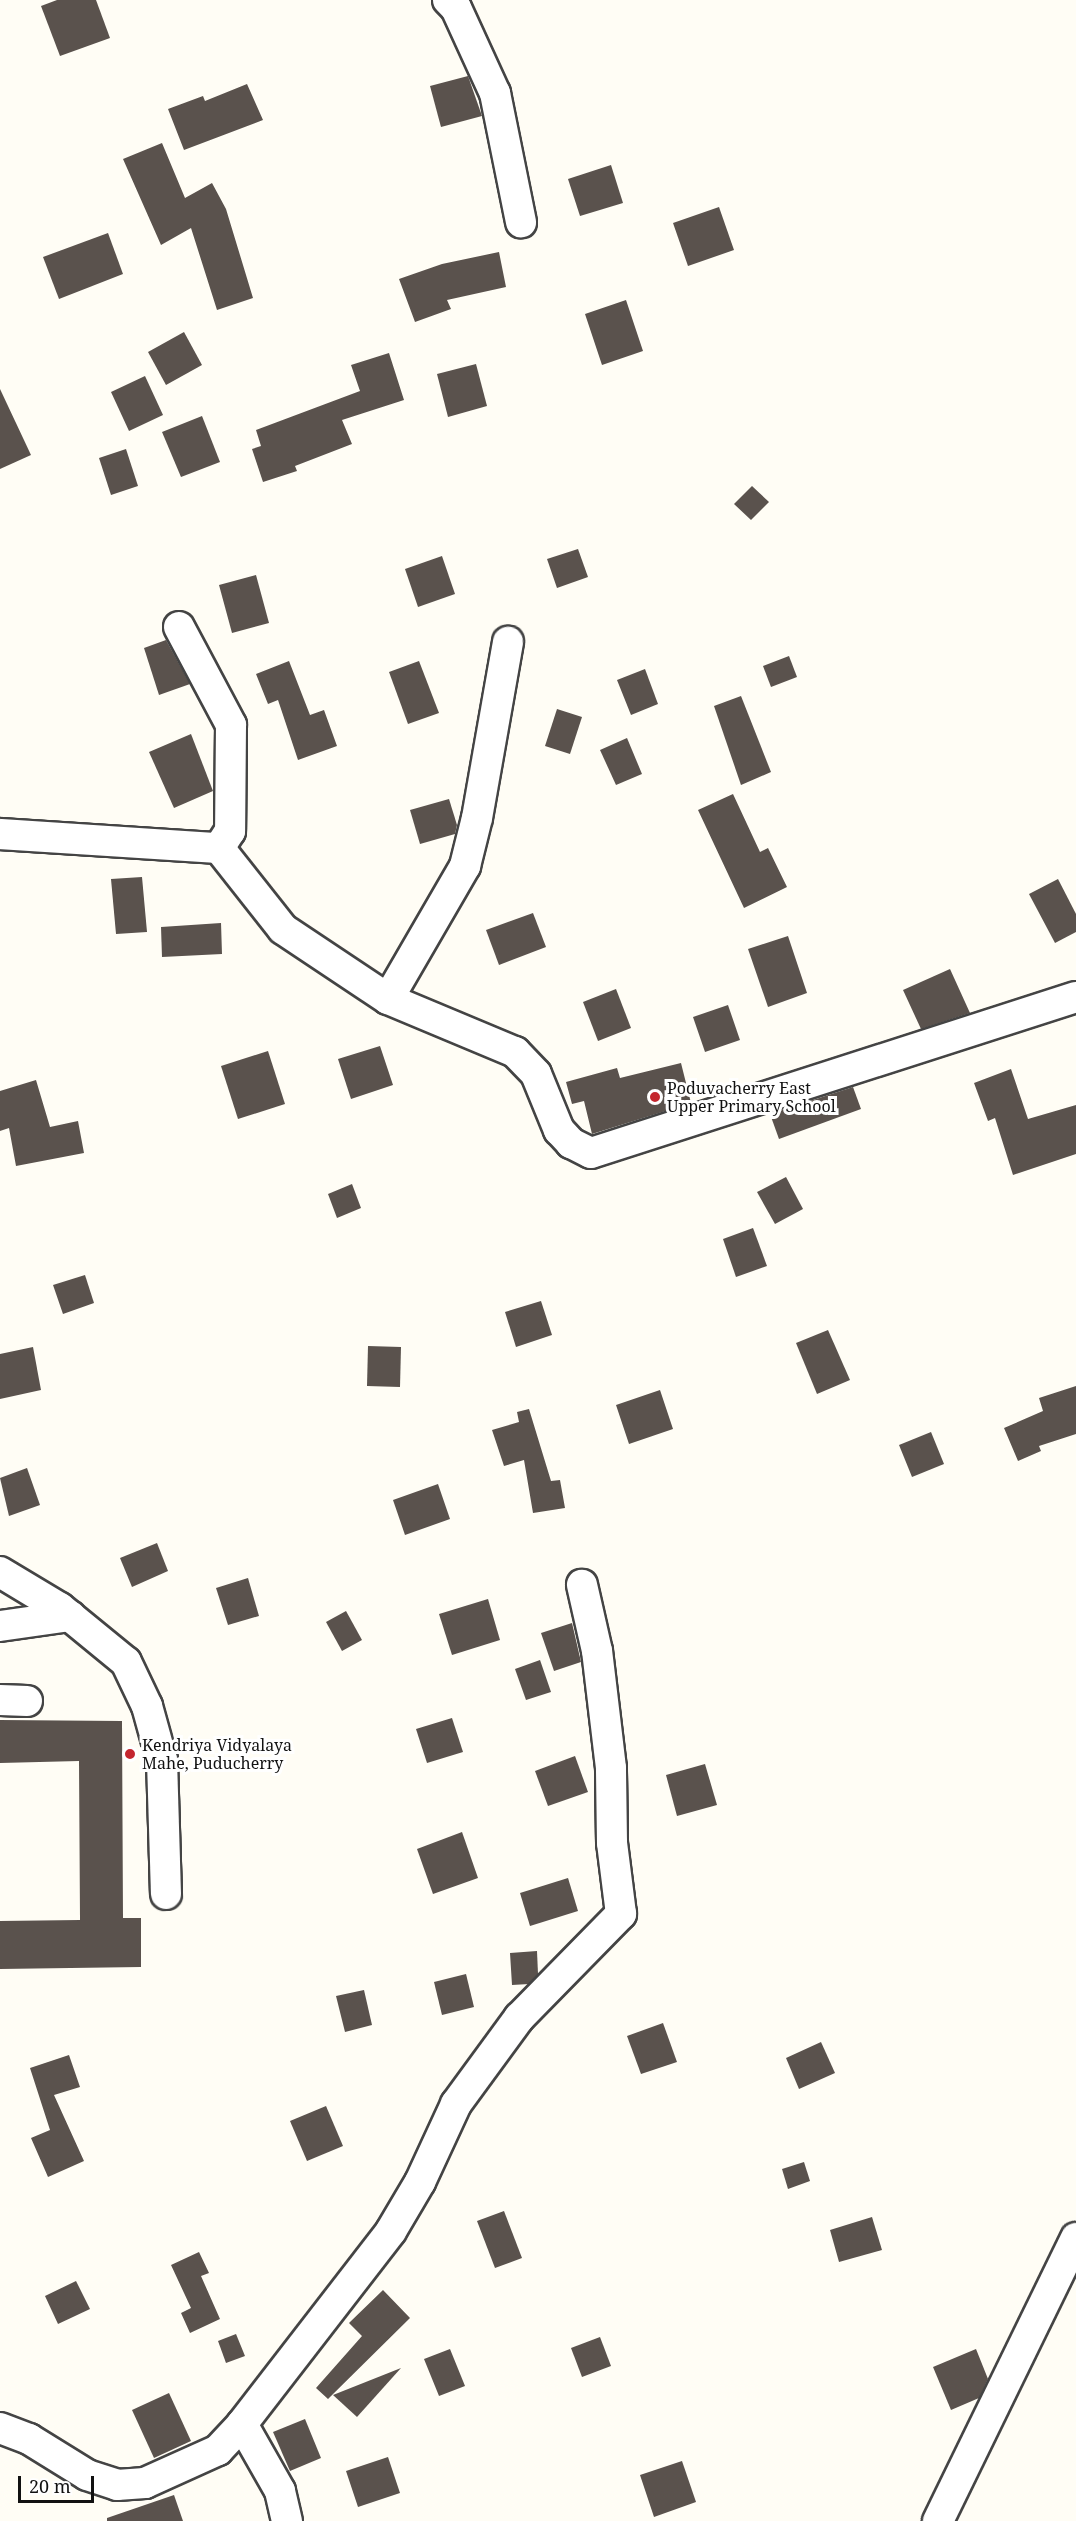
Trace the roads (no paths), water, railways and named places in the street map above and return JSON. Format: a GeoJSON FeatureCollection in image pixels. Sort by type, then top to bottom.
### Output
{"type":"FeatureCollection","features":[{"type":"Feature","properties":{"kind":"street"},"geometry":{"type":"LineString","coordinates":[[448,0],[456,8],[495,93],[521,222]]}},
{"type":"Feature","properties":{"kind":"street"},"geometry":{"type":"LineString","coordinates":[[179,627],[231,725],[230,831],[219,848]]}},
{"type":"Feature","properties":{"kind":"street"},"geometry":{"type":"LineString","coordinates":[[388,999],[465,866],[477,818],[508,642]]}},
{"type":"Feature","properties":{"kind":"street"},"geometry":{"type":"LineString","coordinates":[[0,834],[219,848],[283,929],[388,999],[515,1052],[536,1074],[559,1130],[571,1143],[591,1153],[1076,997]]}},
{"type":"Feature","properties":{"kind":"street"},"geometry":{"type":"LineString","coordinates":[[0,1572],[70,1616],[126,1662],[147,1706],[162,1760],[166,1894]]}},
{"type":"Feature","properties":{"kind":"street"},"geometry":{"type":"LineString","coordinates":[[0,2427],[29,2439],[87,2475],[117,2486],[145,2483],[218,2450],[243,2424],[391,2231],[420,2182],[456,2104],[519,2018],[621,1914],[612,1843],[610,1757],[597,1651],[582,1585]]}},
{"type":"Feature","properties":{"kind":"street"},"geometry":{"type":"LineString","coordinates":[[0,1626],[70,1616]]}},
{"type":"Feature","properties":{"kind":"street"},"geometry":{"type":"LineString","coordinates":[[938,2521],[1076,2238]]}},
{"type":"Feature","properties":{"kind":"street"},"geometry":{"type":"LineString","coordinates":[[243,2424],[280,2491],[287,2521]]}},
{"type":"Feature","properties":{"kind":"place","name":"Poduvacherry East Upper Primary School"},"geometry":{"type":"Point","coordinates":[655,1097]}},
{"type":"Feature","properties":{"kind":"place","name":"Kendriya Vidyalaya Mahe, Puducherry"},"geometry":{"type":"Point","coordinates":[130,1754]}}]}
